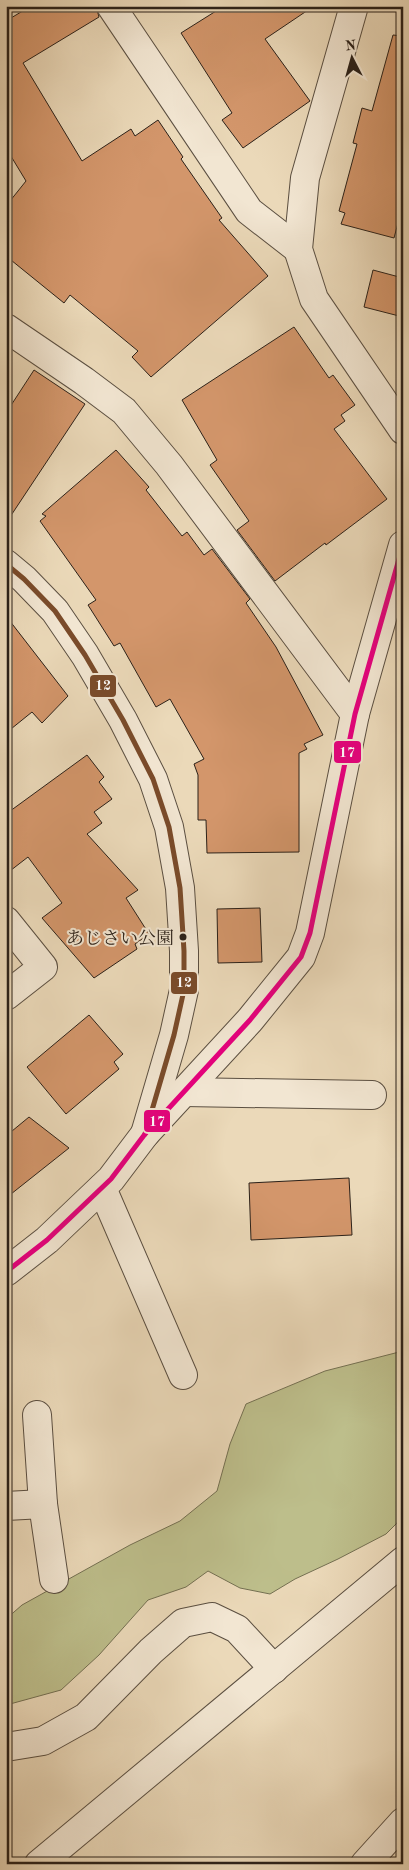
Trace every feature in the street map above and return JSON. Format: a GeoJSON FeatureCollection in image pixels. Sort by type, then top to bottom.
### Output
{"type":"FeatureCollection","features":[{"type":"Feature","properties":{"kind":"street"},"geometry":{"type":"LineString","coordinates":[[111,6],[249,211],[298,249]]}},
{"type":"Feature","properties":{"kind":"street"},"geometry":{"type":"LineString","coordinates":[[354,6],[306,178],[298,249],[314,299],[403,430]]}},
{"type":"Feature","properties":{"kind":"street"},"geometry":{"type":"LineString","coordinates":[[6,328],[84,381],[124,411],[169,465],[354,714]]}},
{"type":"Feature","properties":{"kind":"street"},"geometry":{"type":"LineString","coordinates":[[6,1272],[47,1240],[111,1179],[145,1134],[250,1020],[301,957],[310,933],[354,714],[403,546]]}},
{"type":"Feature","properties":{"kind":"street"},"geometry":{"type":"LineString","coordinates":[[6,564],[24,579],[55,611],[85,655],[123,720],[153,778],[169,827],[180,888],[184,951],[184,990],[174,1035],[145,1134]]}},
{"type":"Feature","properties":{"kind":"street"},"geometry":{"type":"LineString","coordinates":[[6,921],[43,967],[6,996]]}},
{"type":"Feature","properties":{"kind":"street"},"geometry":{"type":"LineString","coordinates":[[184,1092],[372,1095]]}},
{"type":"Feature","properties":{"kind":"street"},"geometry":{"type":"LineString","coordinates":[[102,1188],[182,1375]]}},
{"type":"Feature","properties":{"kind":"street"},"geometry":{"type":"LineString","coordinates":[[37,1415],[43,1504],[54,1579]]}},
{"type":"Feature","properties":{"kind":"street"},"geometry":{"type":"LineString","coordinates":[[6,1506],[43,1504]]}},
{"type":"Feature","properties":{"kind":"street"},"geometry":{"type":"LineString","coordinates":[[40,1864],[403,1561]]}},
{"type":"Feature","properties":{"kind":"street"},"geometry":{"type":"LineString","coordinates":[[6,1747],[43,1741],[86,1717],[151,1651],[183,1624],[212,1617],[237,1629],[274,1669]]}},
{"type":"Feature","properties":{"kind":"street"},"geometry":{"type":"LineString","coordinates":[[365,1864],[403,1822]]}},
{"type":"Feature","properties":{"kind":"green space"},"geometry":{"type":"Polygon","coordinates":[[[403,1351],[403,1511],[397,1523],[386,1534],[295,1579],[270,1594],[240,1588],[208,1571],[186,1587],[148,1600],[99,1655],[61,1690],[6,1704],[6,1619],[22,1605],[130,1545],[180,1521],[217,1491],[230,1444],[246,1404],[325,1371],[403,1351]]]}},
{"type":"Feature","properties":{"kind":"building"},"geometry":{"type":"Polygon","coordinates":[[[31,6],[96,6],[99,17],[23,63],[82,161],[131,129],[135,136],[158,120],[183,157],[181,159],[222,218],[219,220],[268,276],[151,377],[132,357],[138,351],[70,295],[64,303],[6,256],[6,206],[26,181],[6,148],[6,21],[31,6]]]}},
{"type":"Feature","properties":{"kind":"building"},"geometry":{"type":"Polygon","coordinates":[[[224,6],[314,6],[265,39],[310,101],[243,148],[222,120],[232,113],[181,33],[224,6]]]}},
{"type":"Feature","properties":{"kind":"building"},"geometry":{"type":"Polygon","coordinates":[[[393,35],[403,36],[403,204],[394,238],[341,224],[345,213],[339,211],[357,144],[353,143],[362,108],[372,111],[393,35]]]}},
{"type":"Feature","properties":{"kind":"building"},"geometry":{"type":"Polygon","coordinates":[[[373,270],[403,278],[403,317],[364,307],[373,270]]]}},
{"type":"Feature","properties":{"kind":"building"},"geometry":{"type":"Polygon","coordinates":[[[294,327],[329,378],[333,375],[355,405],[341,415],[345,421],[334,429],[387,499],[275,581],[237,530],[249,521],[210,465],[217,460],[182,400],[294,327]]]}},
{"type":"Feature","properties":{"kind":"building"},"geometry":{"type":"Polygon","coordinates":[[[34,370],[85,404],[6,523],[6,413],[34,370]]]}},
{"type":"Feature","properties":{"kind":"building"},"geometry":{"type":"Polygon","coordinates":[[[116,450],[149,487],[146,490],[182,536],[187,532],[204,555],[212,549],[250,599],[246,603],[276,647],[323,735],[304,744],[307,749],[299,753],[299,852],[207,853],[206,820],[198,820],[198,775],[194,764],[204,759],[170,699],[156,707],[120,643],[114,646],[88,605],[96,600],[40,521],[46,516],[42,514],[116,450]]]}},
{"type":"Feature","properties":{"kind":"building"},"geometry":{"type":"Polygon","coordinates":[[[6,616],[68,696],[42,723],[32,712],[6,733],[6,616]]]}},
{"type":"Feature","properties":{"kind":"building"},"geometry":{"type":"Polygon","coordinates":[[[87,755],[104,777],[99,782],[112,799],[94,812],[102,823],[87,834],[138,890],[126,898],[149,934],[135,944],[137,949],[94,978],[42,918],[62,903],[28,857],[6,874],[6,814],[87,755]]]}},
{"type":"Feature","properties":{"kind":"building"},"geometry":{"type":"Polygon","coordinates":[[[260,908],[262,962],[218,963],[217,909],[260,908]]]}},
{"type":"Feature","properties":{"kind":"building"},"geometry":{"type":"Polygon","coordinates":[[[89,1015],[123,1054],[114,1062],[119,1069],[66,1114],[27,1067],[89,1015]]]}},
{"type":"Feature","properties":{"kind":"building"},"geometry":{"type":"Polygon","coordinates":[[[29,1117],[69,1148],[6,1198],[6,1136],[29,1117]]]}},
{"type":"Feature","properties":{"kind":"building"},"geometry":{"type":"Polygon","coordinates":[[[349,1178],[352,1235],[251,1240],[249,1183],[349,1178]]]}},
{"type":"Feature","properties":{"kind":"transit line","name":"17"},"geometry":{"type":"LineString","coordinates":[[6,1272],[47,1240],[111,1179],[145,1134],[250,1020],[301,957],[310,933],[355,714],[403,545]]}},
{"type":"Feature","properties":{"kind":"transit line","name":"12"},"geometry":{"type":"LineString","coordinates":[[6,564],[24,579],[55,611],[85,655],[123,720],[153,779],[169,827],[180,888],[184,951],[184,990],[174,1035],[145,1134]]}},
{"type":"Feature","properties":{"kind":"place","name":"あじさい公園"},"geometry":{"type":"Point","coordinates":[183,937]}}]}
